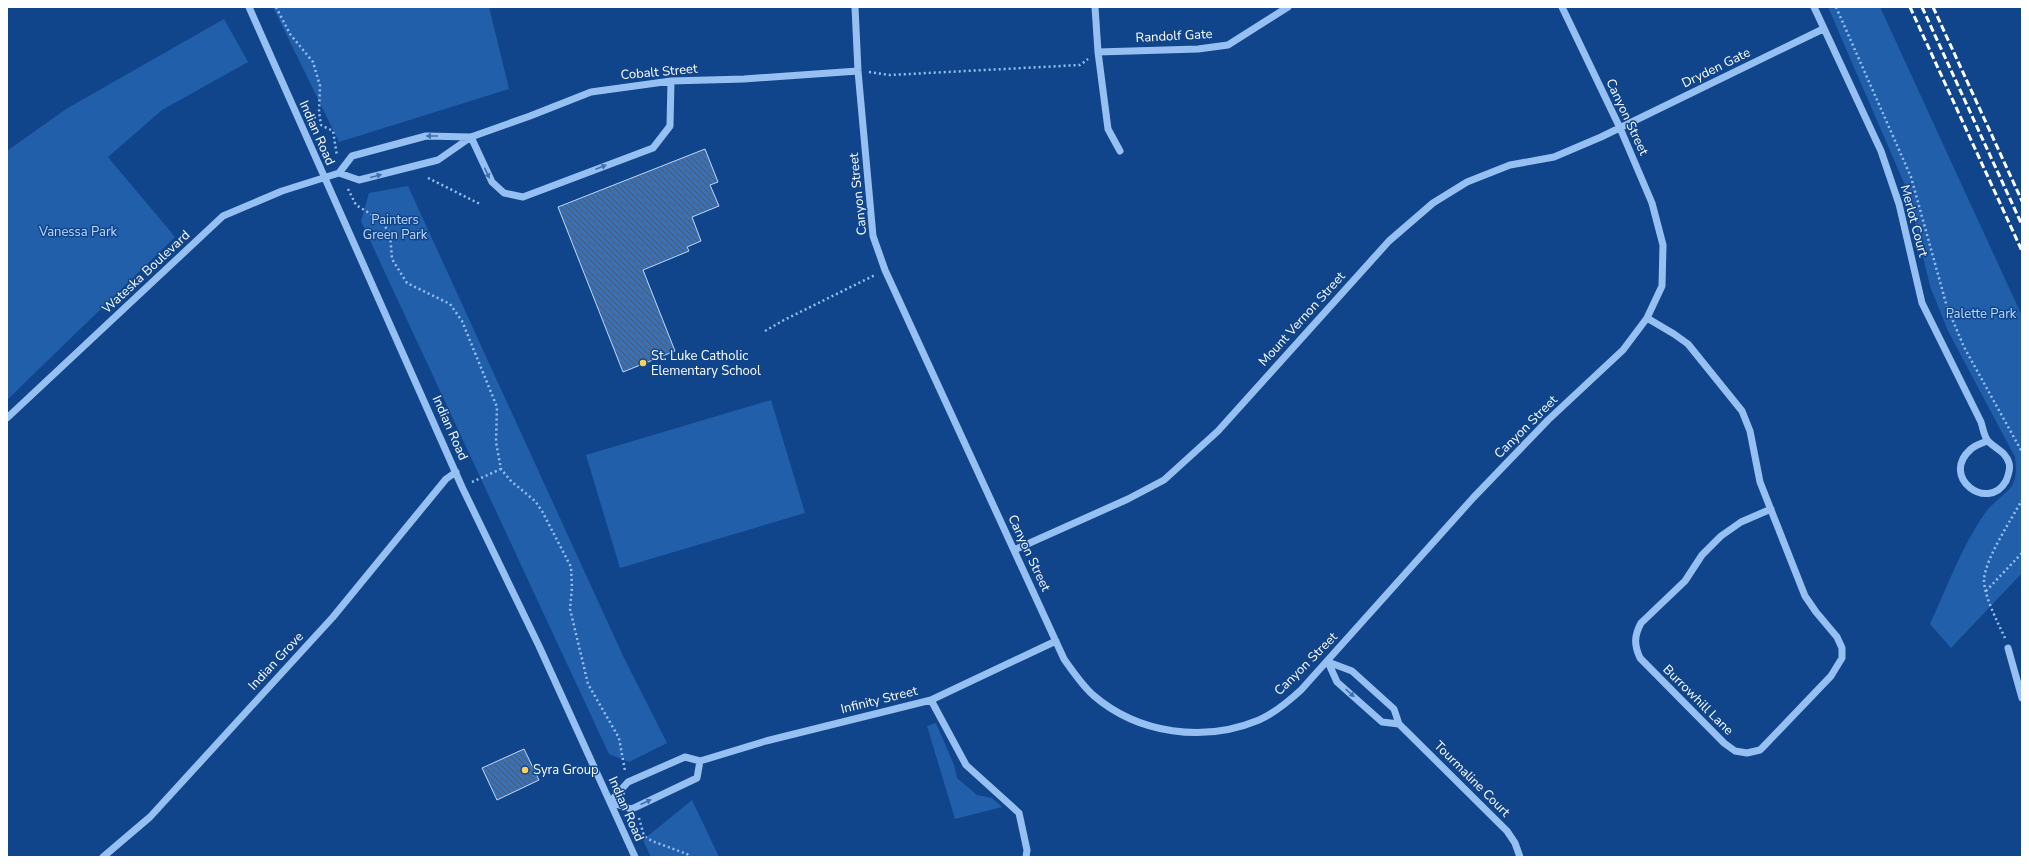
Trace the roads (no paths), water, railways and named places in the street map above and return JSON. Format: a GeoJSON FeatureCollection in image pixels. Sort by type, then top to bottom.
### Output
{"type":"FeatureCollection","features":[{"type":"Feature","properties":{"kind":"street","name":"Indian Road"},"geometry":{"type":"LineString","coordinates":[[249,7],[323,177],[462,487],[539,646],[634,857]]}},
{"type":"Feature","properties":{"kind":"street","name":"Canyon Street"},"geometry":{"type":"LineString","coordinates":[[855,7],[858,71],[873,236],[885,270],[1064,659],[1077,678],[1092,694],[1110,708],[1134,720],[1165,730],[1191,733],[1218,732],[1260,719],[1286,704],[1328,662],[1473,498],[1548,420],[1623,350],[1647,318],[1662,286],[1663,246],[1652,203],[1620,128],[1562,7]]}},
{"type":"Feature","properties":{"kind":"street"},"geometry":{"type":"LineString","coordinates":[[1095,7],[1098,52],[1108,129],[1120,151]]}},
{"type":"Feature","properties":{"kind":"street","name":"Randolf Gate"},"geometry":{"type":"LineString","coordinates":[[1098,52],[1198,49],[1228,45],[1288,7]]}},
{"type":"Feature","properties":{"kind":"street","name":"Merlot Court"},"geometry":{"type":"LineString","coordinates":[[1814,7],[1881,151],[1898,204],[1922,303],[1981,422],[1987,441]]}},
{"type":"Feature","properties":{"kind":"street","name":"Dryden Gate"},"geometry":{"type":"LineString","coordinates":[[1620,128],[1823,29]]}},
{"type":"Feature","properties":{"kind":"street","name":"Cobalt Street"},"geometry":{"type":"LineString","coordinates":[[471,137],[426,136],[352,156],[339,173],[359,180],[438,160],[471,137],[591,92],[671,81],[744,80],[858,71]]}},
{"type":"Feature","properties":{"kind":"street"},"geometry":{"type":"LineString","coordinates":[[471,137],[492,182],[504,193],[523,197],[653,148],[670,126],[671,81]]}},
{"type":"Feature","properties":{"kind":"street","name":"Mount Vernon Street"},"geometry":{"type":"LineString","coordinates":[[1014,550],[1128,499],[1164,480],[1218,431],[1389,241],[1433,203],[1467,182],[1510,165],[1554,157],[1620,128]]}},
{"type":"Feature","properties":{"kind":"street"},"geometry":{"type":"LineString","coordinates":[[323,177],[339,173]]}},
{"type":"Feature","properties":{"kind":"street","name":"Wateska Boulevard"},"geometry":{"type":"LineString","coordinates":[[7,418],[224,216],[282,191],[323,177]]}},
{"type":"Feature","properties":{"kind":"street","name":"Burrowhill Lane"},"geometry":{"type":"LineString","coordinates":[[1647,318],[1688,344],[1742,411],[1750,431],[1760,482],[1771,509],[1805,596],[1813,609],[1837,637],[1842,648],[1842,658],[1832,676],[1760,750],[1747,753],[1735,751],[1724,743],[1640,658],[1635,642],[1636,632],[1641,622],[1678,588],[1702,556],[1720,536],[1741,522],[1771,509]]}},
{"type":"Feature","properties":{"kind":"street"},"geometry":{"type":"LineString","coordinates":[[1987,441],[2002,452],[2009,464],[2009,475],[2002,489],[1990,494],[1977,492],[1966,486],[1960,476],[1962,460],[1971,449],[1987,441]]}},
{"type":"Feature","properties":{"kind":"street","name":"Indian Grove"},"geometry":{"type":"LineString","coordinates":[[103,857],[150,817],[333,617],[446,479],[456,472]]}},
{"type":"Feature","properties":{"kind":"street","name":"Infinity Street"},"geometry":{"type":"LineString","coordinates":[[610,802],[628,782],[685,757],[700,761],[766,741],[931,700],[1056,641]]}},
{"type":"Feature","properties":{"kind":"street"},"geometry":{"type":"LineString","coordinates":[[2008,648],[2022,698]]}},
{"type":"Feature","properties":{"kind":"street"},"geometry":{"type":"LineString","coordinates":[[1328,662],[1337,682],[1382,722],[1399,724]]}},
{"type":"Feature","properties":{"kind":"street","name":"Tourmaline Court"},"geometry":{"type":"LineString","coordinates":[[1328,662],[1352,671],[1394,709],[1399,724],[1507,831],[1515,843],[1520,857]]}},
{"type":"Feature","properties":{"kind":"street"},"geometry":{"type":"LineString","coordinates":[[931,700],[966,765],[1019,813],[1028,850],[1026,857]]}},
{"type":"Feature","properties":{"kind":"street"},"geometry":{"type":"LineString","coordinates":[[610,802],[631,810],[697,778],[700,761]]}},
{"type":"Feature","properties":{"kind":"railway"},"geometry":{"type":"LineString","coordinates":[[1910,7],[2022,251]]}},
{"type":"Feature","properties":{"kind":"railway"},"geometry":{"type":"LineString","coordinates":[[1922,7],[2022,225]]}},
{"type":"Feature","properties":{"kind":"railway"},"geometry":{"type":"LineString","coordinates":[[1933,7],[2022,201]]}},
{"type":"Feature","properties":{"kind":"place","name":"St. Luke Catholic Elementary School"},"geometry":{"type":"Point","coordinates":[643,363]}},
{"type":"Feature","properties":{"kind":"place","name":"Syra Group"},"geometry":{"type":"Point","coordinates":[525,770]}},
{"type":"Feature","properties":{"kind":"park label","name":"Painters Green Park"},"geometry":{"type":"Point","coordinates":[395,228]}},
{"type":"Feature","properties":{"kind":"park label","name":"Vanessa Park"},"geometry":{"type":"Point","coordinates":[78,232]}},
{"type":"Feature","properties":{"kind":"park label","name":"Palette Park"},"geometry":{"type":"Point","coordinates":[1981,314]}}]}
